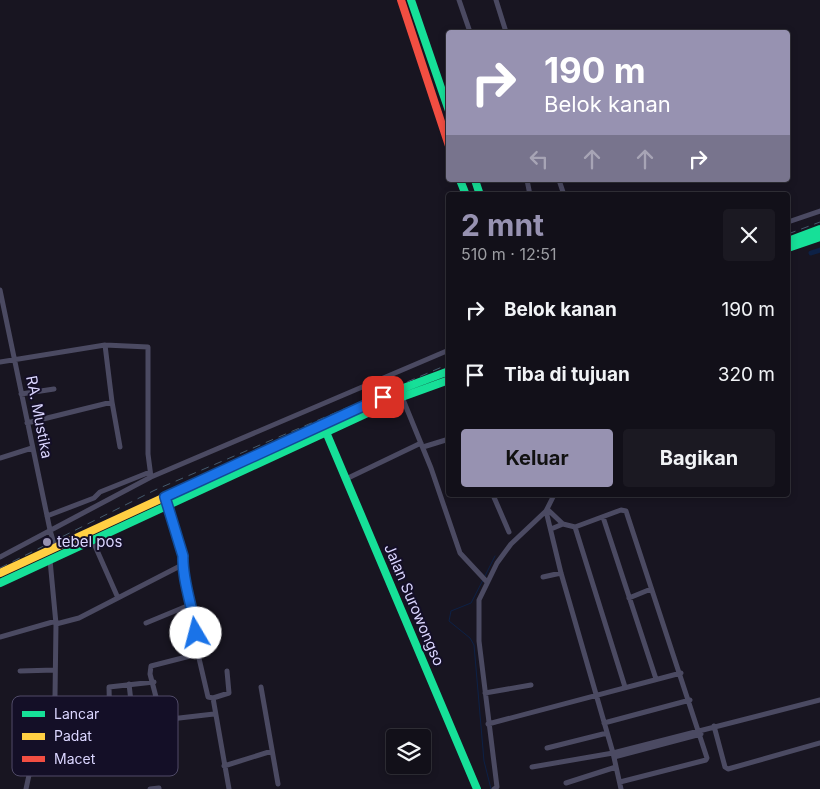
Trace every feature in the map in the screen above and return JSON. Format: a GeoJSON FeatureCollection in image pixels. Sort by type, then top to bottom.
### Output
{"type":"FeatureCollection","features":[{"type":"Feature","properties":{"kind":"main road"},"geometry":{"type":"LineString","coordinates":[[401,0],[446,137]]}},
{"type":"Feature","properties":{"kind":"main road"},"geometry":{"type":"LineString","coordinates":[[411,0],[446,102]]}},
{"type":"Feature","properties":{"kind":"main road"},"geometry":{"type":"LineString","coordinates":[[790,240],[820,229]]}},
{"type":"Feature","properties":{"kind":"main road"},"geometry":{"type":"LineString","coordinates":[[790,247],[820,237]]}},
{"type":"Feature","properties":{"kind":"main road"},"geometry":{"type":"LineString","coordinates":[[0,583],[92,539],[166,500],[390,394],[446,372]]}},
{"type":"Feature","properties":{"kind":"main road"},"geometry":{"type":"LineString","coordinates":[[0,573],[326,432],[402,397],[446,381]]}},
{"type":"Feature","properties":{"kind":"main road","name":"Jalan Surowongso"},"geometry":{"type":"LineString","coordinates":[[326,432],[477,789]]}},
{"type":"Feature","properties":{"kind":"street"},"geometry":{"type":"LineString","coordinates":[[460,0],[469,30]]}},
{"type":"Feature","properties":{"kind":"street"},"geometry":{"type":"LineString","coordinates":[[496,0],[505,30]]}},
{"type":"Feature","properties":{"kind":"street"},"geometry":{"type":"LineString","coordinates":[[790,221],[820,211]]}},
{"type":"Feature","properties":{"kind":"street","name":"RA. Mustika"},"geometry":{"type":"LineString","coordinates":[[0,290],[32,448],[50,530],[56,548]]}},
{"type":"Feature","properties":{"kind":"street"},"geometry":{"type":"LineString","coordinates":[[105,345],[120,447]]}},
{"type":"Feature","properties":{"kind":"street"},"geometry":{"type":"LineString","coordinates":[[0,362],[105,345],[149,348],[148,454],[150,474]]}},
{"type":"Feature","properties":{"kind":"street"},"geometry":{"type":"LineString","coordinates":[[47,516],[94,498],[100,492],[150,474],[446,351]]}},
{"type":"Feature","properties":{"kind":"street"},"geometry":{"type":"LineString","coordinates":[[21,394],[54,389]]}},
{"type":"Feature","properties":{"kind":"street"},"geometry":{"type":"LineString","coordinates":[[402,397],[422,445],[460,553],[485,580]]}},
{"type":"Feature","properties":{"kind":"street"},"geometry":{"type":"LineString","coordinates":[[27,423],[112,402]]}},
{"type":"Feature","properties":{"kind":"street"},"geometry":{"type":"LineString","coordinates":[[346,479],[422,445],[446,440]]}},
{"type":"Feature","properties":{"kind":"street"},"geometry":{"type":"LineString","coordinates":[[0,458],[32,448]]}},
{"type":"Feature","properties":{"kind":"street"},"geometry":{"type":"LineString","coordinates":[[0,557],[150,474]]}},
{"type":"Feature","properties":{"kind":"street"},"geometry":{"type":"LineString","coordinates":[[494,497],[509,532]]}},
{"type":"Feature","properties":{"kind":"street"},"geometry":{"type":"LineString","coordinates":[[497,789],[484,692],[478,610],[479,600],[485,580],[511,544],[546,510],[553,497]]}},
{"type":"Feature","properties":{"kind":"street"},"geometry":{"type":"LineString","coordinates":[[166,500],[183,556],[182,565],[192,604],[198,654],[208,698],[229,693],[227,671]]}},
{"type":"Feature","properties":{"kind":"street"},"geometry":{"type":"LineString","coordinates":[[546,510],[563,524],[575,526],[621,510],[626,511],[700,732],[706,760],[620,782]]}},
{"type":"Feature","properties":{"kind":"street"},"geometry":{"type":"LineString","coordinates":[[546,510],[561,573],[606,733],[614,755],[621,789]]}},
{"type":"Feature","properties":{"kind":"street"},"geometry":{"type":"LineString","coordinates":[[603,517],[656,679]]}},
{"type":"Feature","properties":{"kind":"street"},"geometry":{"type":"LineString","coordinates":[[551,529],[563,524]]}},
{"type":"Feature","properties":{"kind":"street"},"geometry":{"type":"LineString","coordinates":[[575,526],[625,688]]}},
{"type":"Feature","properties":{"kind":"street"},"geometry":{"type":"LineString","coordinates":[[92,539],[118,598]]}},
{"type":"Feature","properties":{"kind":"street"},"geometry":{"type":"LineString","coordinates":[[50,559],[56,623],[53,696]]}},
{"type":"Feature","properties":{"kind":"street"},"geometry":{"type":"LineString","coordinates":[[0,637],[79,618],[182,565]]}},
{"type":"Feature","properties":{"kind":"street"},"geometry":{"type":"LineString","coordinates":[[543,577],[561,573]]}},
{"type":"Feature","properties":{"kind":"street"},"geometry":{"type":"LineString","coordinates":[[629,598],[651,589]]}},
{"type":"Feature","properties":{"kind":"street"},"geometry":{"type":"LineString","coordinates":[[146,623],[192,604]]}},
{"type":"Feature","properties":{"kind":"street"},"geometry":{"type":"LineString","coordinates":[[156,696],[150,672],[153,666],[198,654]]}},
{"type":"Feature","properties":{"kind":"street"},"geometry":{"type":"LineString","coordinates":[[20,671],[55,670]]}},
{"type":"Feature","properties":{"kind":"street"},"geometry":{"type":"LineString","coordinates":[[488,724],[681,673]]}},
{"type":"Feature","properties":{"kind":"street"},"geometry":{"type":"LineString","coordinates":[[109,696],[109,686],[154,682]]}},
{"type":"Feature","properties":{"kind":"street"},"geometry":{"type":"LineString","coordinates":[[129,684],[130,696]]}},
{"type":"Feature","properties":{"kind":"street"},"geometry":{"type":"LineString","coordinates":[[484,692],[531,685]]}},
{"type":"Feature","properties":{"kind":"street"},"geometry":{"type":"LineString","coordinates":[[262,687],[278,784]]}},
{"type":"Feature","properties":{"kind":"street"},"geometry":{"type":"LineString","coordinates":[[213,698],[214,714],[229,789]]}},
{"type":"Feature","properties":{"kind":"street"},"geometry":{"type":"LineString","coordinates":[[604,723],[690,700]]}},
{"type":"Feature","properties":{"kind":"street"},"geometry":{"type":"LineString","coordinates":[[532,767],[614,755],[700,732],[714,726],[820,700]]}},
{"type":"Feature","properties":{"kind":"street"},"geometry":{"type":"LineString","coordinates":[[178,718],[214,714]]}},
{"type":"Feature","properties":{"kind":"street"},"geometry":{"type":"LineString","coordinates":[[714,726],[725,767],[728,769],[820,743]]}},
{"type":"Feature","properties":{"kind":"street"},"geometry":{"type":"LineString","coordinates":[[547,748],[606,733]]}},
{"type":"Feature","properties":{"kind":"street"},"geometry":{"type":"LineString","coordinates":[[224,766],[272,751]]}},
{"type":"Feature","properties":{"kind":"street"},"geometry":{"type":"LineString","coordinates":[[566,783],[616,767]]}},
{"type":"Feature","properties":{"kind":"street"},"geometry":{"type":"LineString","coordinates":[[26,789],[29,776]]}},
{"type":"Feature","properties":{"kind":"street"},"geometry":{"type":"LineString","coordinates":[[150,789],[159,788]]}},
{"type":"Feature","properties":{"kind":"waterway"},"geometry":{"type":"LineString","coordinates":[[811,253],[820,250]]}},
{"type":"Feature","properties":{"kind":"waterway"},"geometry":{"type":"LineString","coordinates":[[485,576],[495,556]]}},
{"type":"Feature","properties":{"kind":"waterway"},"geometry":{"type":"LineString","coordinates":[[483,580],[471,603],[451,611],[449,621],[470,638],[474,645],[484,761],[491,789]]}},
{"type":"Feature","properties":{"kind":"railway"},"geometry":{"type":"LineString","coordinates":[[790,233],[820,222]]}},
{"type":"Feature","properties":{"kind":"railway"},"geometry":{"type":"LineString","coordinates":[[0,568],[155,490],[446,365]]}},
{"type":"Feature","properties":{"kind":"traffic: fast"},"geometry":{"type":"LineString","coordinates":[[411,0],[446,102]]}},
{"type":"Feature","properties":{"kind":"traffic: fast"},"geometry":{"type":"LineString","coordinates":[[461,182],[465,192]]}},
{"type":"Feature","properties":{"kind":"traffic: fast"},"geometry":{"type":"LineString","coordinates":[[476,182],[479,192]]}},
{"type":"Feature","properties":{"kind":"traffic: fast"},"geometry":{"type":"LineString","coordinates":[[790,240],[820,229]]}},
{"type":"Feature","properties":{"kind":"traffic: fast"},"geometry":{"type":"LineString","coordinates":[[790,247],[820,237]]}},
{"type":"Feature","properties":{"kind":"traffic: fast"},"geometry":{"type":"LineString","coordinates":[[217,473],[398,390],[446,372]]}},
{"type":"Feature","properties":{"kind":"traffic: fast"},"geometry":{"type":"LineString","coordinates":[[0,583],[402,397],[446,381]]}},
{"type":"Feature","properties":{"kind":"traffic: fast"},"geometry":{"type":"LineString","coordinates":[[326,432],[477,789]]}},
{"type":"Feature","properties":{"kind":"traffic: slow"},"geometry":{"type":"LineString","coordinates":[[0,573],[217,473]]}},
{"type":"Feature","properties":{"kind":"traffic: jam"},"geometry":{"type":"LineString","coordinates":[[401,0],[446,137]]}},
{"type":"Feature","properties":{"kind":"place","name":"tebel pos"},"geometry":{"type":"Point","coordinates":[47,542]}},
{"type":"Feature","properties":{"kind":"route"},"geometry":{"type":"LineString","coordinates":[[196,633],[194,615],[182,565],[183,556],[165,497],[383,397]]}}]}
